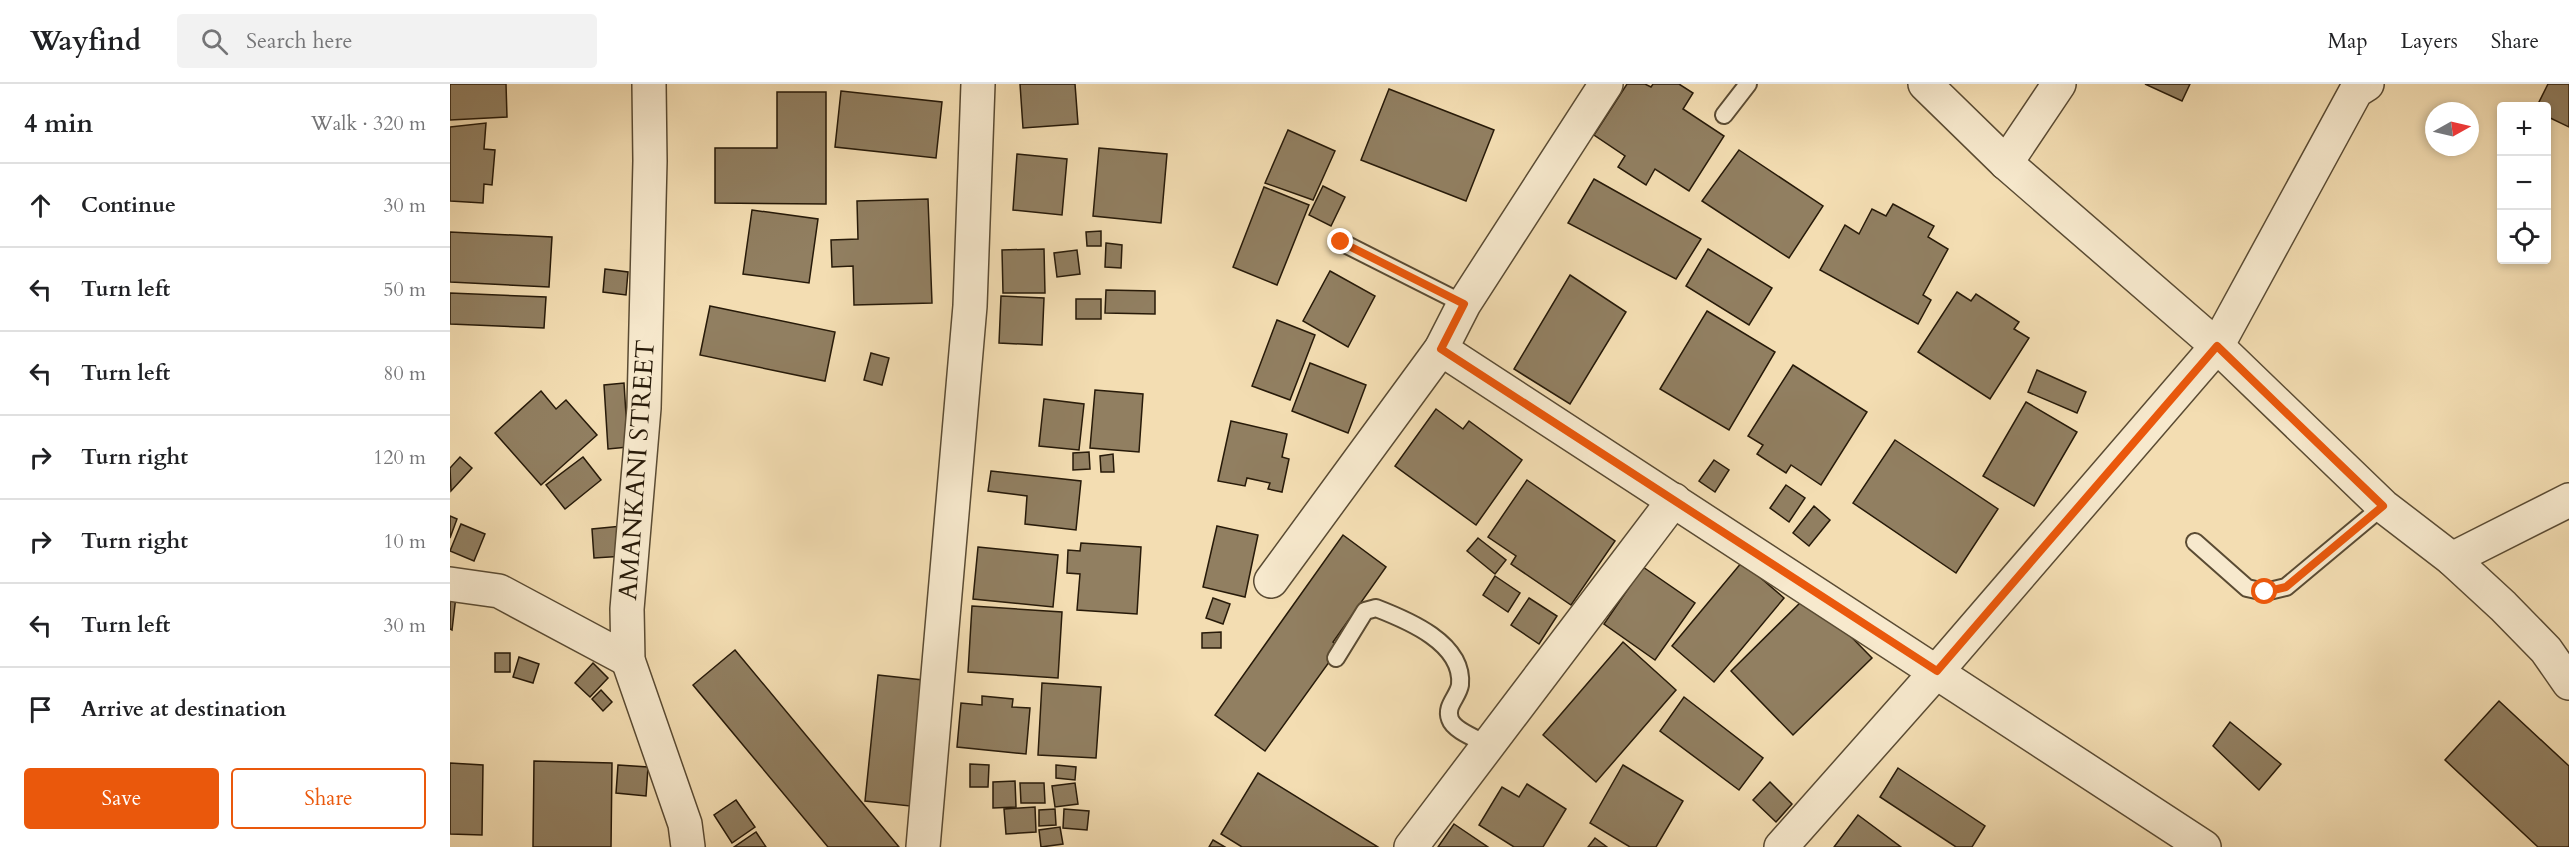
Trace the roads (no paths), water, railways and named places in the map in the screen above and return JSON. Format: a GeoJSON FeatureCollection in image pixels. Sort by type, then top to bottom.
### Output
{"type":"FeatureCollection","features":[{"type":"Feature","properties":{"kind":"street","name":"AMANKANI STREET"},"geometry":{"type":"LineString","coordinates":[[650,84],[644,408],[627,609],[628,660],[685,824],[688,847]]}},
{"type":"Feature","properties":{"kind":"street"},"geometry":{"type":"LineString","coordinates":[[923,847],[970,306],[978,84]]}},
{"type":"Feature","properties":{"kind":"street"},"geometry":{"type":"LineString","coordinates":[[1271,580],[1441,349],[1464,304],[1606,84]]}},
{"type":"Feature","properties":{"kind":"street"},"geometry":{"type":"LineString","coordinates":[[1925,84],[2006,163],[2217,346],[2383,506],[2452,559],[2503,606],[2546,650],[2569,683]]}},
{"type":"Feature","properties":{"kind":"street"},"geometry":{"type":"LineString","coordinates":[[2006,163],[2059,84]]}},
{"type":"Feature","properties":{"kind":"street"},"geometry":{"type":"LineString","coordinates":[[1781,847],[1937,671],[2217,346],[2356,92],[2367,84]]}},
{"type":"Feature","properties":{"kind":"street"},"geometry":{"type":"LineString","coordinates":[[1441,349],[2204,847]]}},
{"type":"Feature","properties":{"kind":"street"},"geometry":{"type":"LineString","coordinates":[[1411,847],[1674,500]]}},
{"type":"Feature","properties":{"kind":"street"},"geometry":{"type":"LineString","coordinates":[[2452,559],[2568,504]]}},
{"type":"Feature","properties":{"kind":"street"},"geometry":{"type":"LineString","coordinates":[[450,584],[499,591],[628,660]]}},
{"type":"Feature","properties":{"kind":"lane"},"geometry":{"type":"LineString","coordinates":[[1724,115],[1748,84]]}},
{"type":"Feature","properties":{"kind":"lane"},"geometry":{"type":"LineString","coordinates":[[1341,242],[1464,304]]}},
{"type":"Feature","properties":{"kind":"lane"},"geometry":{"type":"LineString","coordinates":[[2195,542],[2247,588],[2265,592],[2286,587],[2383,506]]}},
{"type":"Feature","properties":{"kind":"lane"},"geometry":{"type":"LineString","coordinates":[[1336,658],[1365,611],[1376,608],[1438,638],[1457,665],[1460,675],[1460,687],[1449,709],[1449,717],[1453,724],[1488,745]]}}]}
